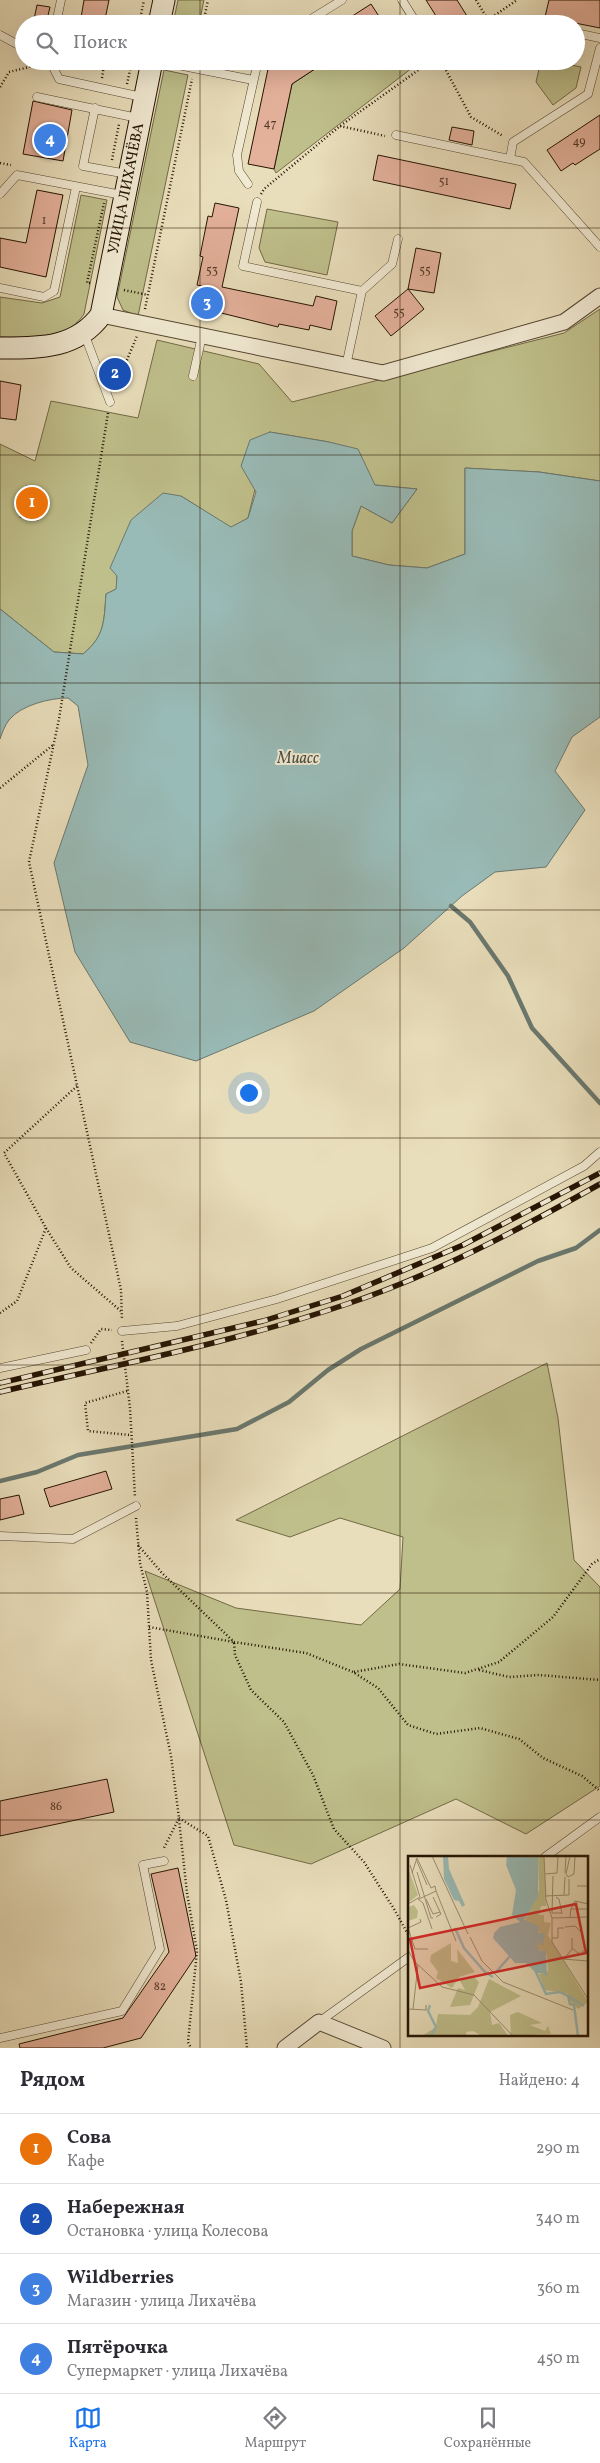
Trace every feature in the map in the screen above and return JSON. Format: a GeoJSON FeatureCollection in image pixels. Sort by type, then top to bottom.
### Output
{"type":"FeatureCollection","features":[{"type":"Feature","properties":{"kind":"street"},"geometry":{"type":"LineString","coordinates":[[161,15],[164,0]]}},
{"type":"Feature","properties":{"kind":"street","name":"УЛИЦА ЛИХАЧЁВА"},"geometry":{"type":"LineString","coordinates":[[101,315],[150,70]]}},
{"type":"Feature","properties":{"kind":"street"},"geometry":{"type":"LineString","coordinates":[[0,348],[42,347],[62,342],[84,333],[101,315],[383,374],[564,322],[600,296]]}},
{"type":"Feature","properties":{"kind":"street"},"geometry":{"type":"LineString","coordinates":[[285,2048],[319,2022],[383,2048]]}},
{"type":"Feature","properties":{"kind":"lane"},"geometry":{"type":"LineString","coordinates":[[58,15],[60,0]]}},
{"type":"Feature","properties":{"kind":"lane"},"geometry":{"type":"LineString","coordinates":[[318,15],[342,0]]}},
{"type":"Feature","properties":{"kind":"lane"},"geometry":{"type":"LineString","coordinates":[[402,0],[411,15]]}},
{"type":"Feature","properties":{"kind":"lane"},"geometry":{"type":"LineString","coordinates":[[0,35],[15,43]]}},
{"type":"Feature","properties":{"kind":"lane"},"geometry":{"type":"LineString","coordinates":[[585,35],[600,38]]}},
{"type":"Feature","properties":{"kind":"lane"},"geometry":{"type":"LineString","coordinates":[[510,159],[514,142],[588,94],[600,48]]}},
{"type":"Feature","properties":{"kind":"lane"},"geometry":{"type":"LineString","coordinates":[[54,70],[59,79],[144,97]]}},
{"type":"Feature","properties":{"kind":"lane"},"geometry":{"type":"LineString","coordinates":[[204,70],[253,80]]}},
{"type":"Feature","properties":{"kind":"lane"},"geometry":{"type":"LineString","coordinates":[[248,184],[238,171],[237,155],[256,70]]}},
{"type":"Feature","properties":{"kind":"lane"},"geometry":{"type":"LineString","coordinates":[[37,97],[140,118]]}},
{"type":"Feature","properties":{"kind":"lane"},"geometry":{"type":"LineString","coordinates":[[95,108],[84,166],[129,174]]}},
{"type":"Feature","properties":{"kind":"lane"},"geometry":{"type":"LineString","coordinates":[[396,135],[524,162],[600,247]]}},
{"type":"Feature","properties":{"kind":"lane"},"geometry":{"type":"LineString","coordinates":[[0,194],[17,175],[124,196]]}},
{"type":"Feature","properties":{"kind":"lane"},"geometry":{"type":"LineString","coordinates":[[0,288],[44,297],[54,291],[76,187]]}},
{"type":"Feature","properties":{"kind":"lane"},"geometry":{"type":"LineString","coordinates":[[256,202],[243,266],[362,290]]}},
{"type":"Feature","properties":{"kind":"lane"},"geometry":{"type":"LineString","coordinates":[[346,366],[362,290],[392,264],[398,239]]}},
{"type":"Feature","properties":{"kind":"lane"},"geometry":{"type":"LineString","coordinates":[[84,333],[110,402]]}},
{"type":"Feature","properties":{"kind":"lane"},"geometry":{"type":"LineString","coordinates":[[193,376],[202,336]]}},
{"type":"Feature","properties":{"kind":"lane"},"geometry":{"type":"LineString","coordinates":[[122,1330],[186,1323],[277,1299],[432,1248],[584,1166],[600,1152]]}},
{"type":"Feature","properties":{"kind":"lane"},"geometry":{"type":"LineString","coordinates":[[0,1368],[86,1350]]}},
{"type":"Feature","properties":{"kind":"lane"},"geometry":{"type":"LineString","coordinates":[[0,1536],[73,1539],[136,1506]]}},
{"type":"Feature","properties":{"kind":"lane"},"geometry":{"type":"LineString","coordinates":[[546,1856],[600,1817]]}},
{"type":"Feature","properties":{"kind":"lane"},"geometry":{"type":"LineString","coordinates":[[0,2038],[122,2011],[160,1949],[143,1865],[160,1861]]}},
{"type":"Feature","properties":{"kind":"lane"},"geometry":{"type":"LineString","coordinates":[[319,2022],[408,1958]]}},
{"type":"Feature","properties":{"kind":"path"},"geometry":{"type":"LineString","coordinates":[[141,15],[144,0]]}},
{"type":"Feature","properties":{"kind":"path"},"geometry":{"type":"LineString","coordinates":[[206,15],[208,0]]}},
{"type":"Feature","properties":{"kind":"path"},"geometry":{"type":"LineString","coordinates":[[476,0],[485,15]]}},
{"type":"Feature","properties":{"kind":"path"},"geometry":{"type":"LineString","coordinates":[[495,15],[516,0]]}},
{"type":"Feature","properties":{"kind":"path"},"geometry":{"type":"LineString","coordinates":[[0,87],[10,72],[18,70]]}},
{"type":"Feature","properties":{"kind":"path"},"geometry":{"type":"LineString","coordinates":[[191,2048],[188,2042],[197,1952],[187,1894],[171,1756],[151,1660],[147,1592],[138,1544],[130,1435],[130,1408],[122,1330],[121,1290],[29,862],[59,719],[110,402],[141,323],[194,70]]}},
{"type":"Feature","properties":{"kind":"path"},"geometry":{"type":"LineString","coordinates":[[256,202],[264,189],[340,126],[418,70]]}},
{"type":"Feature","properties":{"kind":"path"},"geometry":{"type":"LineString","coordinates":[[446,70],[472,117],[514,142]]}},
{"type":"Feature","properties":{"kind":"path"},"geometry":{"type":"LineString","coordinates":[[340,126],[364,131]]}},
{"type":"Feature","properties":{"kind":"path"},"geometry":{"type":"LineString","coordinates":[[0,163],[19,167]]}},
{"type":"Feature","properties":{"kind":"path"},"geometry":{"type":"LineString","coordinates":[[0,788],[53,746]]}},
{"type":"Feature","properties":{"kind":"path"},"geometry":{"type":"LineString","coordinates":[[77,1086],[2,1152],[71,1268],[122,1312]]}},
{"type":"Feature","properties":{"kind":"path"},"geometry":{"type":"LineString","coordinates":[[0,1313],[17,1300],[46,1228]]}},
{"type":"Feature","properties":{"kind":"path"},"geometry":{"type":"LineString","coordinates":[[86,1350],[101,1330],[122,1330]]}},
{"type":"Feature","properties":{"kind":"path"},"geometry":{"type":"LineString","coordinates":[[127,1391],[85,1403],[88,1431],[130,1435]]}},
{"type":"Feature","properties":{"kind":"path"},"geometry":{"type":"LineString","coordinates":[[138,1544],[162,1573],[234,1642],[234,1655],[251,1690],[284,1722],[313,1775],[334,1829],[364,1862],[394,1908],[408,1934]]}},
{"type":"Feature","properties":{"kind":"path"},"geometry":{"type":"LineString","coordinates":[[353,1672],[399,1664],[465,1673],[499,1662],[553,1617],[592,1564],[600,1559]]}},
{"type":"Feature","properties":{"kind":"path"},"geometry":{"type":"LineString","coordinates":[[149,1627],[306,1653],[353,1672],[378,1688],[408,1726],[436,1734],[480,1728],[519,1739],[543,1758],[582,1776],[600,1791]]}},
{"type":"Feature","properties":{"kind":"path"},"geometry":{"type":"LineString","coordinates":[[478,1669],[509,1677],[539,1675],[600,1680]]}},
{"type":"Feature","properties":{"kind":"path"},"geometry":{"type":"LineString","coordinates":[[160,1861],[179,1818]]}},
{"type":"Feature","properties":{"kind":"path"},"geometry":{"type":"LineString","coordinates":[[179,1818],[208,1836],[226,1900],[241,1982],[247,2048]]}},
{"type":"Feature","properties":{"kind":"green space"},"geometry":{"type":"Polygon","coordinates":[[[178,0],[204,0],[201,15],[175,15],[178,0]]]}},
{"type":"Feature","properties":{"kind":"green space"},"geometry":{"type":"Polygon","coordinates":[[[164,70],[188,75],[138,316],[123,310],[117,297],[164,70]]]}},
{"type":"Feature","properties":{"kind":"green space"},"geometry":{"type":"Polygon","coordinates":[[[313,70],[409,70],[276,173],[274,169],[292,84],[313,70]]]}},
{"type":"Feature","properties":{"kind":"green space"},"geometry":{"type":"Polygon","coordinates":[[[539,70],[580,70],[576,88],[553,105],[536,82],[539,70]]]}},
{"type":"Feature","properties":{"kind":"green space"},"geometry":{"type":"Polygon","coordinates":[[[81,195],[107,200],[84,314],[68,329],[57,334],[35,337],[0,337],[0,297],[42,303],[60,297],[81,195]]]}},
{"type":"Feature","properties":{"kind":"green space"},"geometry":{"type":"Polygon","coordinates":[[[267,209],[338,222],[327,275],[265,262],[259,248],[267,209]]]}},
{"type":"Feature","properties":{"kind":"green space"},"geometry":{"type":"Polygon","coordinates":[[[600,309],[600,481],[539,472],[465,468],[465,554],[427,568],[389,565],[352,556],[352,531],[361,506],[392,523],[417,489],[375,485],[329,442],[269,432],[248,518],[231,528],[181,496],[117,576],[117,589],[106,594],[104,620],[96,641],[83,654],[54,652],[0,609],[0,444],[35,461],[51,401],[138,418],[157,340],[259,364],[292,402],[564,333],[600,309]]]}},
{"type":"Feature","properties":{"kind":"green space"},"geometry":{"type":"Polygon","coordinates":[[[547,1363],[558,1418],[574,1560],[600,1587],[600,1786],[526,1834],[456,1799],[311,1864],[234,1845],[145,1571],[236,1608],[361,1625],[400,1589],[403,1537],[340,1518],[290,1537],[236,1520],[547,1363]]]}},
{"type":"Feature","properties":{"kind":"water","name":"Миасс"},"geometry":{"type":"Polygon","coordinates":[[[270,432],[358,449],[375,485],[417,489],[392,523],[361,506],[352,531],[352,556],[389,565],[427,568],[465,554],[465,468],[539,472],[600,481],[600,717],[572,737],[555,771],[585,810],[546,867],[495,872],[462,896],[404,948],[314,1011],[196,1061],[130,1042],[75,952],[54,863],[88,765],[78,706],[68,698],[53,699],[28,706],[9,720],[0,739],[0,609],[54,652],[83,654],[96,641],[102,627],[106,594],[116,589],[117,576],[110,568],[131,520],[163,493],[181,496],[231,527],[248,518],[256,492],[241,466],[250,440],[270,432]]]}},
{"type":"Feature","properties":{"kind":"building"},"geometry":{"type":"Polygon","coordinates":[[[84,0],[109,0],[106,15],[82,15],[84,0]]]}},
{"type":"Feature","properties":{"kind":"building"},"geometry":{"type":"Polygon","coordinates":[[[426,0],[457,0],[466,15],[435,15],[426,0]]]}},
{"type":"Feature","properties":{"kind":"building"},"geometry":{"type":"Polygon","coordinates":[[[549,0],[600,0],[600,28],[585,25],[585,15],[545,15],[549,0]]]}},
{"type":"Feature","properties":{"kind":"building"},"geometry":{"type":"Polygon","coordinates":[[[371,4],[378,15],[354,15],[371,4]]]}},
{"type":"Feature","properties":{"kind":"building"},"geometry":{"type":"Polygon","coordinates":[[[37,5],[50,7],[48,15],[35,15],[37,5]]]}},
{"type":"Feature","properties":{"kind":"building"},"geometry":{"type":"Polygon","coordinates":[[[268,70],[313,70],[292,84],[274,169],[248,164],[268,70]]]}},
{"type":"Feature","properties":{"kind":"building"},"geometry":{"type":"Polygon","coordinates":[[[33,101],[72,110],[63,161],[23,154],[33,101]]]}},
{"type":"Feature","properties":{"kind":"building"},"geometry":{"type":"Polygon","coordinates":[[[600,115],[600,149],[575,165],[573,163],[561,171],[547,150],[600,115]]]}},
{"type":"Feature","properties":{"kind":"building"},"geometry":{"type":"Polygon","coordinates":[[[452,127],[474,131],[472,145],[449,140],[452,127]]]}},
{"type":"Feature","properties":{"kind":"building"},"geometry":{"type":"Polygon","coordinates":[[[378,155],[516,184],[510,209],[373,180],[378,155]]]}},
{"type":"Feature","properties":{"kind":"building"},"geometry":{"type":"Polygon","coordinates":[[[37,190],[63,195],[46,277],[0,267],[0,238],[26,243],[37,190]]]}},
{"type":"Feature","properties":{"kind":"building"},"geometry":{"type":"Polygon","coordinates":[[[215,203],[239,208],[222,287],[313,306],[316,296],[337,301],[331,330],[310,325],[309,330],[279,324],[278,327],[197,307],[202,286],[197,285],[203,257],[200,256],[208,216],[212,217],[215,203]]]}},
{"type":"Feature","properties":{"kind":"building"},"geometry":{"type":"Polygon","coordinates":[[[416,248],[441,253],[434,293],[408,289],[416,248]]]}},
{"type":"Feature","properties":{"kind":"building"},"geometry":{"type":"Polygon","coordinates":[[[408,289],[424,309],[391,336],[375,316],[408,289]]]}},
{"type":"Feature","properties":{"kind":"building"},"geometry":{"type":"Polygon","coordinates":[[[0,381],[21,385],[16,420],[0,418],[0,381]]]}},
{"type":"Feature","properties":{"kind":"building"},"geometry":{"type":"Polygon","coordinates":[[[26,486],[43,489],[38,520],[20,517],[26,486]]]}},
{"type":"Feature","properties":{"kind":"building"},"geometry":{"type":"Polygon","coordinates":[[[106,1471],[112,1489],[50,1507],[44,1489],[106,1471]]]}},
{"type":"Feature","properties":{"kind":"building"},"geometry":{"type":"Polygon","coordinates":[[[19,1495],[24,1514],[0,1520],[0,1499],[19,1495]]]}},
{"type":"Feature","properties":{"kind":"building"},"geometry":{"type":"Polygon","coordinates":[[[107,1779],[114,1812],[0,1836],[0,1801],[107,1779]]]}},
{"type":"Feature","properties":{"kind":"building"},"geometry":{"type":"Polygon","coordinates":[[[178,1868],[196,1956],[141,2038],[103,2048],[20,2048],[19,2044],[123,2018],[169,1952],[151,1874],[178,1868]]]}},
{"type":"Feature","properties":{"kind":"waterway"},"geometry":{"type":"LineString","coordinates":[[451,906],[470,922],[508,976],[532,1028],[600,1103]]}},
{"type":"Feature","properties":{"kind":"waterway"},"geometry":{"type":"LineString","coordinates":[[0,1481],[37,1472],[78,1455],[237,1429],[289,1402],[328,1370],[361,1349],[538,1261],[576,1248],[600,1230]]}},
{"type":"Feature","properties":{"kind":"railway"},"geometry":{"type":"LineString","coordinates":[[0,1383],[263,1321],[343,1296],[463,1245],[600,1173]]}},
{"type":"Feature","properties":{"kind":"railway"},"geometry":{"type":"LineString","coordinates":[[0,1392],[216,1342],[302,1319],[344,1305],[443,1266],[507,1235],[600,1184]]}},
{"type":"Feature","properties":{"kind":"place","name":"Пятёрочка"},"geometry":{"type":"Point","coordinates":[50,140]}},
{"type":"Feature","properties":{"kind":"place","name":"Wildberries"},"geometry":{"type":"Point","coordinates":[207,303]}},
{"type":"Feature","properties":{"kind":"place","name":"Набережная"},"geometry":{"type":"Point","coordinates":[115,374]}},
{"type":"Feature","properties":{"kind":"place","name":"Сова"},"geometry":{"type":"Point","coordinates":[32,503]}}]}
